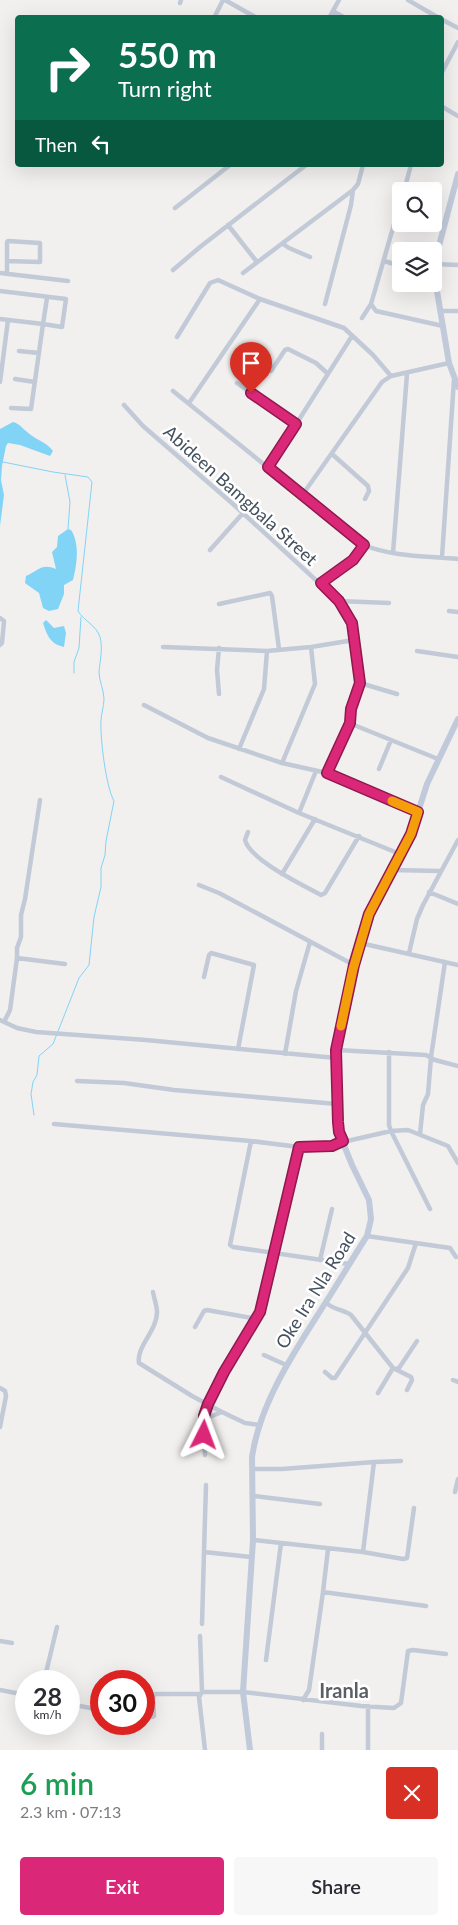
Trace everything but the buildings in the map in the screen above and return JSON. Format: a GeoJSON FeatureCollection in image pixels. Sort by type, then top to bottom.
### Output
{"type":"FeatureCollection","features":[{"type":"Feature","properties":{"kind":"street"},"geometry":{"type":"LineString","coordinates":[[216,15],[224,0],[251,15]]}},
{"type":"Feature","properties":{"kind":"street"},"geometry":{"type":"LineString","coordinates":[[331,15],[339,0]]}},
{"type":"Feature","properties":{"kind":"street"},"geometry":{"type":"LineString","coordinates":[[408,0],[435,15]]}},
{"type":"Feature","properties":{"kind":"street"},"geometry":{"type":"LineString","coordinates":[[333,11],[339,15]]}},
{"type":"Feature","properties":{"kind":"street"},"geometry":{"type":"LineString","coordinates":[[444,20],[458,28]]}},
{"type":"Feature","properties":{"kind":"street"},"geometry":{"type":"LineString","coordinates":[[444,68],[458,42]]}},
{"type":"Feature","properties":{"kind":"street"},"geometry":{"type":"LineString","coordinates":[[444,108],[458,116]]}},
{"type":"Feature","properties":{"kind":"street"},"geometry":{"type":"LineString","coordinates":[[174,208],[227,167]]}},
{"type":"Feature","properties":{"kind":"street"},"geometry":{"type":"LineString","coordinates":[[173,270],[228,224],[303,167]]}},
{"type":"Feature","properties":{"kind":"street"},"geometry":{"type":"LineString","coordinates":[[243,273],[353,190],[358,184],[362,167]]}},
{"type":"Feature","properties":{"kind":"street"},"geometry":{"type":"LineString","coordinates":[[406,182],[410,167]]}},
{"type":"Feature","properties":{"kind":"street"},"geometry":{"type":"LineString","coordinates":[[441,242],[458,174]]}},
{"type":"Feature","properties":{"kind":"street"},"geometry":{"type":"LineString","coordinates":[[325,304],[351,205],[353,190]]}},
{"type":"Feature","properties":{"kind":"street"},"geometry":{"type":"LineString","coordinates":[[228,224],[257,262]]}},
{"type":"Feature","properties":{"kind":"street"},"geometry":{"type":"LineString","coordinates":[[362,318],[372,304],[392,232]]}},
{"type":"Feature","properties":{"kind":"street"},"geometry":{"type":"LineString","coordinates":[[7,261],[40,262],[40,243],[8,241],[7,261],[7,274]]}},
{"type":"Feature","properties":{"kind":"street"},"geometry":{"type":"LineString","coordinates":[[283,244],[310,257]]}},
{"type":"Feature","properties":{"kind":"street"},"geometry":{"type":"LineString","coordinates":[[384,262],[392,264]]}},
{"type":"Feature","properties":{"kind":"street"},"geometry":{"type":"LineString","coordinates":[[442,264],[458,265]]}},
{"type":"Feature","properties":{"kind":"street"},"geometry":{"type":"LineString","coordinates":[[0,273],[68,281]]}},
{"type":"Feature","properties":{"kind":"street"},"geometry":{"type":"LineString","coordinates":[[177,337],[213,281],[218,280],[260,299],[344,328],[373,355],[391,376]]}},
{"type":"Feature","properties":{"kind":"street"},"geometry":{"type":"LineString","coordinates":[[0,291],[66,299],[62,327],[0,319]]}},
{"type":"Feature","properties":{"kind":"street"},"geometry":{"type":"LineString","coordinates":[[437,292],[449,363],[458,387]]}},
{"type":"Feature","properties":{"kind":"street"},"geometry":{"type":"LineString","coordinates":[[11,408],[31,410],[47,298]]}},
{"type":"Feature","properties":{"kind":"street"},"geometry":{"type":"LineString","coordinates":[[189,403],[260,299]]}},
{"type":"Feature","properties":{"kind":"street"},"geometry":{"type":"LineString","coordinates":[[372,304],[376,311],[444,326]]}},
{"type":"Feature","properties":{"kind":"street"},"geometry":{"type":"LineString","coordinates":[[441,311],[458,311]]}},
{"type":"Feature","properties":{"kind":"street"},"geometry":{"type":"LineString","coordinates":[[0,382],[2,347],[8,320]]}},
{"type":"Feature","properties":{"kind":"street"},"geometry":{"type":"LineString","coordinates":[[268,467],[352,336]]}},
{"type":"Feature","properties":{"kind":"street"},"geometry":{"type":"LineString","coordinates":[[271,371],[285,350],[288,349],[316,363],[327,373]]}},
{"type":"Feature","properties":{"kind":"street"},"geometry":{"type":"LineString","coordinates":[[19,351],[39,353]]}},
{"type":"Feature","properties":{"kind":"street"},"geometry":{"type":"LineString","coordinates":[[303,494],[382,382],[391,376],[407,374],[449,363]]}},
{"type":"Feature","properties":{"kind":"street"},"geometry":{"type":"LineString","coordinates":[[393,552],[407,374]]}},
{"type":"Feature","properties":{"kind":"street"},"geometry":{"type":"LineString","coordinates":[[442,557],[454,376]]}},
{"type":"Feature","properties":{"kind":"street"},"geometry":{"type":"LineString","coordinates":[[15,380],[35,382]]}},
{"type":"Feature","properties":{"kind":"street"},"geometry":{"type":"LineString","coordinates":[[237,383],[296,424]]}},
{"type":"Feature","properties":{"kind":"street"},"geometry":{"type":"LineString","coordinates":[[172,391],[303,494],[364,545],[393,552],[458,559]]}},
{"type":"Feature","properties":{"kind":"street","name":"Abideen Bamgbala Street"},"geometry":{"type":"LineString","coordinates":[[124,405],[143,426],[243,513],[309,576],[321,583],[339,601],[352,623],[360,683],[351,709],[350,723],[327,773]]}},
{"type":"Feature","properties":{"kind":"street"},"geometry":{"type":"LineString","coordinates":[[332,454],[368,486],[369,491],[365,499]]}},
{"type":"Feature","properties":{"kind":"street"},"geometry":{"type":"LineString","coordinates":[[210,550],[243,513]]}},
{"type":"Feature","properties":{"kind":"street"},"geometry":{"type":"LineString","coordinates":[[321,583],[353,560],[364,545]]}},
{"type":"Feature","properties":{"kind":"street"},"geometry":{"type":"LineString","coordinates":[[219,604],[270,594],[272,596],[278,649]]}},
{"type":"Feature","properties":{"kind":"street"},"geometry":{"type":"LineString","coordinates":[[339,601],[389,603]]}},
{"type":"Feature","properties":{"kind":"street"},"geometry":{"type":"LineString","coordinates":[[449,611],[458,612]]}},
{"type":"Feature","properties":{"kind":"street"},"geometry":{"type":"LineString","coordinates":[[0,618],[4,621],[2,643],[0,644]]}},
{"type":"Feature","properties":{"kind":"street"},"geometry":{"type":"LineString","coordinates":[[163,647],[267,650],[311,647],[354,640]]}},
{"type":"Feature","properties":{"kind":"street"},"geometry":{"type":"LineString","coordinates":[[282,763],[315,684],[311,647]]}},
{"type":"Feature","properties":{"kind":"street"},"geometry":{"type":"LineString","coordinates":[[219,648],[217,670],[219,694]]}},
{"type":"Feature","properties":{"kind":"street"},"geometry":{"type":"LineString","coordinates":[[239,749],[264,689],[267,650]]}},
{"type":"Feature","properties":{"kind":"street"},"geometry":{"type":"LineString","coordinates":[[417,651],[458,657]]}},
{"type":"Feature","properties":{"kind":"street"},"geometry":{"type":"LineString","coordinates":[[360,683],[397,694]]}},
{"type":"Feature","properties":{"kind":"street"},"geometry":{"type":"LineString","coordinates":[[144,705],[208,738],[282,763],[327,773],[418,812]]}},
{"type":"Feature","properties":{"kind":"street","name":"Oke Ira Nla Road"},"geometry":{"type":"LineString","coordinates":[[250,1750],[243,1692],[253,1540],[253,1451],[259,1425],[286,1365],[367,1236],[371,1220],[369,1200],[339,1132],[336,1050],[354,965],[369,914],[411,834],[427,784],[458,719]]}},
{"type":"Feature","properties":{"kind":"street"},"geometry":{"type":"LineString","coordinates":[[350,723],[438,759]]}},
{"type":"Feature","properties":{"kind":"street"},"geometry":{"type":"LineString","coordinates":[[379,769],[391,740]]}},
{"type":"Feature","properties":{"kind":"street"},"geometry":{"type":"LineString","coordinates":[[299,813],[316,771]]}},
{"type":"Feature","properties":{"kind":"street"},"geometry":{"type":"LineString","coordinates":[[221,777],[299,813],[400,854]]}},
{"type":"Feature","properties":{"kind":"street"},"geometry":{"type":"LineString","coordinates":[[40,800],[25,900],[21,914],[21,938],[17,948],[10,1010],[2,1021],[28,1031],[336,1058]]}},
{"type":"Feature","properties":{"kind":"street"},"geometry":{"type":"LineString","coordinates":[[282,874],[315,819]]}},
{"type":"Feature","properties":{"kind":"street"},"geometry":{"type":"LineString","coordinates":[[248,832],[245,840],[250,850],[282,874],[323,895],[358,836]]}},
{"type":"Feature","properties":{"kind":"street"},"geometry":{"type":"LineString","coordinates":[[409,953],[417,919],[429,892],[458,840]]}},
{"type":"Feature","properties":{"kind":"street"},"geometry":{"type":"LineString","coordinates":[[393,870],[440,871]]}},
{"type":"Feature","properties":{"kind":"street"},"geometry":{"type":"LineString","coordinates":[[199,885],[220,893],[354,965]]}},
{"type":"Feature","properties":{"kind":"street"},"geometry":{"type":"LineString","coordinates":[[429,892],[458,904]]}},
{"type":"Feature","properties":{"kind":"street"},"geometry":{"type":"LineString","coordinates":[[285,1054],[296,991],[310,942]]}},
{"type":"Feature","properties":{"kind":"street"},"geometry":{"type":"LineString","coordinates":[[360,943],[458,965]]}},
{"type":"Feature","properties":{"kind":"street"},"geometry":{"type":"LineString","coordinates":[[204,977],[211,953],[254,965],[238,1049]]}},
{"type":"Feature","properties":{"kind":"street"},"geometry":{"type":"LineString","coordinates":[[17,958],[65,964]]}},
{"type":"Feature","properties":{"kind":"street"},"geometry":{"type":"LineString","coordinates":[[420,1134],[423,1105],[428,1094],[431,1057],[446,962]]}},
{"type":"Feature","properties":{"kind":"street"},"geometry":{"type":"LineString","coordinates":[[336,1050],[426,1055],[435,1060],[458,1066]]}},
{"type":"Feature","properties":{"kind":"street"},"geometry":{"type":"LineString","coordinates":[[389,1052],[390,1131],[430,1209]]}},
{"type":"Feature","properties":{"kind":"street"},"geometry":{"type":"LineString","coordinates":[[77,1080],[337,1104]]}},
{"type":"Feature","properties":{"kind":"street"},"geometry":{"type":"LineString","coordinates":[[54,1124],[299,1147],[332,1146],[343,1141],[390,1131],[408,1130],[448,1146],[458,1163]]}},
{"type":"Feature","properties":{"kind":"street"},"geometry":{"type":"LineString","coordinates":[[251,1141],[230,1245],[273,1254],[349,1264]]}},
{"type":"Feature","properties":{"kind":"street"},"geometry":{"type":"LineString","coordinates":[[205,1455],[204,1416],[224,1372],[260,1312],[299,1147]]}},
{"type":"Feature","properties":{"kind":"street"},"geometry":{"type":"LineString","coordinates":[[320,1260],[332,1209]]}},
{"type":"Feature","properties":{"kind":"street"},"geometry":{"type":"LineString","coordinates":[[367,1236],[450,1248],[456,1257]]}},
{"type":"Feature","properties":{"kind":"street"},"geometry":{"type":"LineString","coordinates":[[325,1372],[332,1378],[335,1378],[408,1268],[416,1243]]}},
{"type":"Feature","properties":{"kind":"street"},"geometry":{"type":"LineString","coordinates":[[153,1292],[157,1311],[150,1337],[142,1346],[138,1356],[139,1363],[222,1412],[245,1423],[259,1425]]}},
{"type":"Feature","properties":{"kind":"street"},"geometry":{"type":"LineString","coordinates":[[326,1302],[332,1308],[351,1315],[395,1369],[412,1378],[407,1390]]}},
{"type":"Feature","properties":{"kind":"street"},"geometry":{"type":"LineString","coordinates":[[195,1327],[204,1311],[207,1310],[257,1319]]}},
{"type":"Feature","properties":{"kind":"street"},"geometry":{"type":"LineString","coordinates":[[378,1393],[395,1369],[399,1368],[417,1341]]}},
{"type":"Feature","properties":{"kind":"street"},"geometry":{"type":"LineString","coordinates":[[264,1355],[286,1365]]}},
{"type":"Feature","properties":{"kind":"street"},"geometry":{"type":"LineString","coordinates":[[0,1388],[5,1391],[6,1396],[0,1427]]}},
{"type":"Feature","properties":{"kind":"street"},"geometry":{"type":"LineString","coordinates":[[204,1416],[212,1416],[222,1412]]}},
{"type":"Feature","properties":{"kind":"street"},"geometry":{"type":"LineString","coordinates":[[253,1469],[282,1469],[401,1461]]}},
{"type":"Feature","properties":{"kind":"street"},"geometry":{"type":"LineString","coordinates":[[363,1552],[374,1462]]}},
{"type":"Feature","properties":{"kind":"street"},"geometry":{"type":"LineString","coordinates":[[455,1492],[458,1479]]}},
{"type":"Feature","properties":{"kind":"street"},"geometry":{"type":"LineString","coordinates":[[202,1624],[206,1485]]}},
{"type":"Feature","properties":{"kind":"street"},"geometry":{"type":"LineString","coordinates":[[254,1496],[320,1504]]}},
{"type":"Feature","properties":{"kind":"street"},"geometry":{"type":"LineString","coordinates":[[253,1540],[363,1552],[403,1559],[407,1558],[414,1508]]}},
{"type":"Feature","properties":{"kind":"street"},"geometry":{"type":"LineString","coordinates":[[266,1660],[281,1543]]}},
{"type":"Feature","properties":{"kind":"street"},"geometry":{"type":"LineString","coordinates":[[303,1700],[309,1690],[328,1549]]}},
{"type":"Feature","properties":{"kind":"street"},"geometry":{"type":"LineString","coordinates":[[204,1552],[251,1557]]}},
{"type":"Feature","properties":{"kind":"street"},"geometry":{"type":"LineString","coordinates":[[322,1592],[426,1606]]}},
{"type":"Feature","properties":{"kind":"street"},"geometry":{"type":"LineString","coordinates":[[47,1670],[57,1627]]}},
{"type":"Feature","properties":{"kind":"street"},"geometry":{"type":"LineString","coordinates":[[200,1636],[201,1693],[199,1700],[205,1750]]}},
{"type":"Feature","properties":{"kind":"street"},"geometry":{"type":"LineString","coordinates":[[0,1641],[12,1643]]}},
{"type":"Feature","properties":{"kind":"street"},"geometry":{"type":"LineString","coordinates":[[155,1694],[243,1692],[303,1700],[394,1708],[399,1706],[408,1651],[446,1654]]}},
{"type":"Feature","properties":{"kind":"street"},"geometry":{"type":"LineString","coordinates":[[0,1690],[15,1693]]}},
{"type":"Feature","properties":{"kind":"street"},"geometry":{"type":"LineString","coordinates":[[368,1706],[368,1750]]}},
{"type":"Feature","properties":{"kind":"street"},"geometry":{"type":"LineString","coordinates":[[322,1734],[322,1750]]}},
{"type":"Feature","properties":{"kind":"water"},"geometry":{"type":"Polygon","coordinates":[[[13,422],[53,451],[50,456],[20,445],[8,443],[2,466],[1,480],[4,495],[0,526],[0,429],[13,422]]]}},
{"type":"Feature","properties":{"kind":"water"},"geometry":{"type":"Polygon","coordinates":[[[68,529],[71,530],[74,536],[77,548],[73,580],[64,585],[64,594],[58,609],[49,611],[43,608],[39,593],[25,583],[26,576],[44,567],[56,569],[52,552],[57,547],[58,536],[68,529]]]}},
{"type":"Feature","properties":{"kind":"water"},"geometry":{"type":"Polygon","coordinates":[[[46,620],[54,628],[64,626],[66,633],[64,647],[55,644],[50,638],[43,623],[46,620]]]}},
{"type":"Feature","properties":{"kind":"waterway"},"geometry":{"type":"LineString","coordinates":[[3,462],[88,477],[92,482],[78,611],[96,629],[101,641],[99,672],[104,699],[101,718],[101,739],[106,774],[114,801],[101,868],[101,887],[94,917],[89,965],[79,978],[53,1044],[39,1056],[37,1075],[33,1082],[31,1094],[34,1115]]}},
{"type":"Feature","properties":{"kind":"waterway"},"geometry":{"type":"LineString","coordinates":[[65,475],[70,502],[68,529]]}},
{"type":"Feature","properties":{"kind":"waterway"},"geometry":{"type":"LineString","coordinates":[[74,673],[74,662],[79,648],[81,617]]}},
{"type":"Feature","properties":{"kind":"slow traffic"},"geometry":{"type":"LineString","coordinates":[[341,1026],[353,969],[369,914],[411,834],[418,812],[392,801]]}},
{"type":"Feature","properties":{"kind":"district","name":"Iranla"},"geometry":{"type":"Point","coordinates":[344,1690]}},
{"type":"Feature","properties":{"kind":"route"},"geometry":{"type":"LineString","coordinates":[[204,1435],[204,1416],[208,1404],[224,1372],[260,1312],[299,1147],[332,1146],[343,1141],[339,1132],[338,1122],[336,1050],[344,1008],[369,914],[411,834],[418,812],[327,773],[350,723],[351,709],[360,683],[352,623],[342,604],[321,583],[353,560],[364,545],[268,467],[296,424],[251,393]]}}]}
